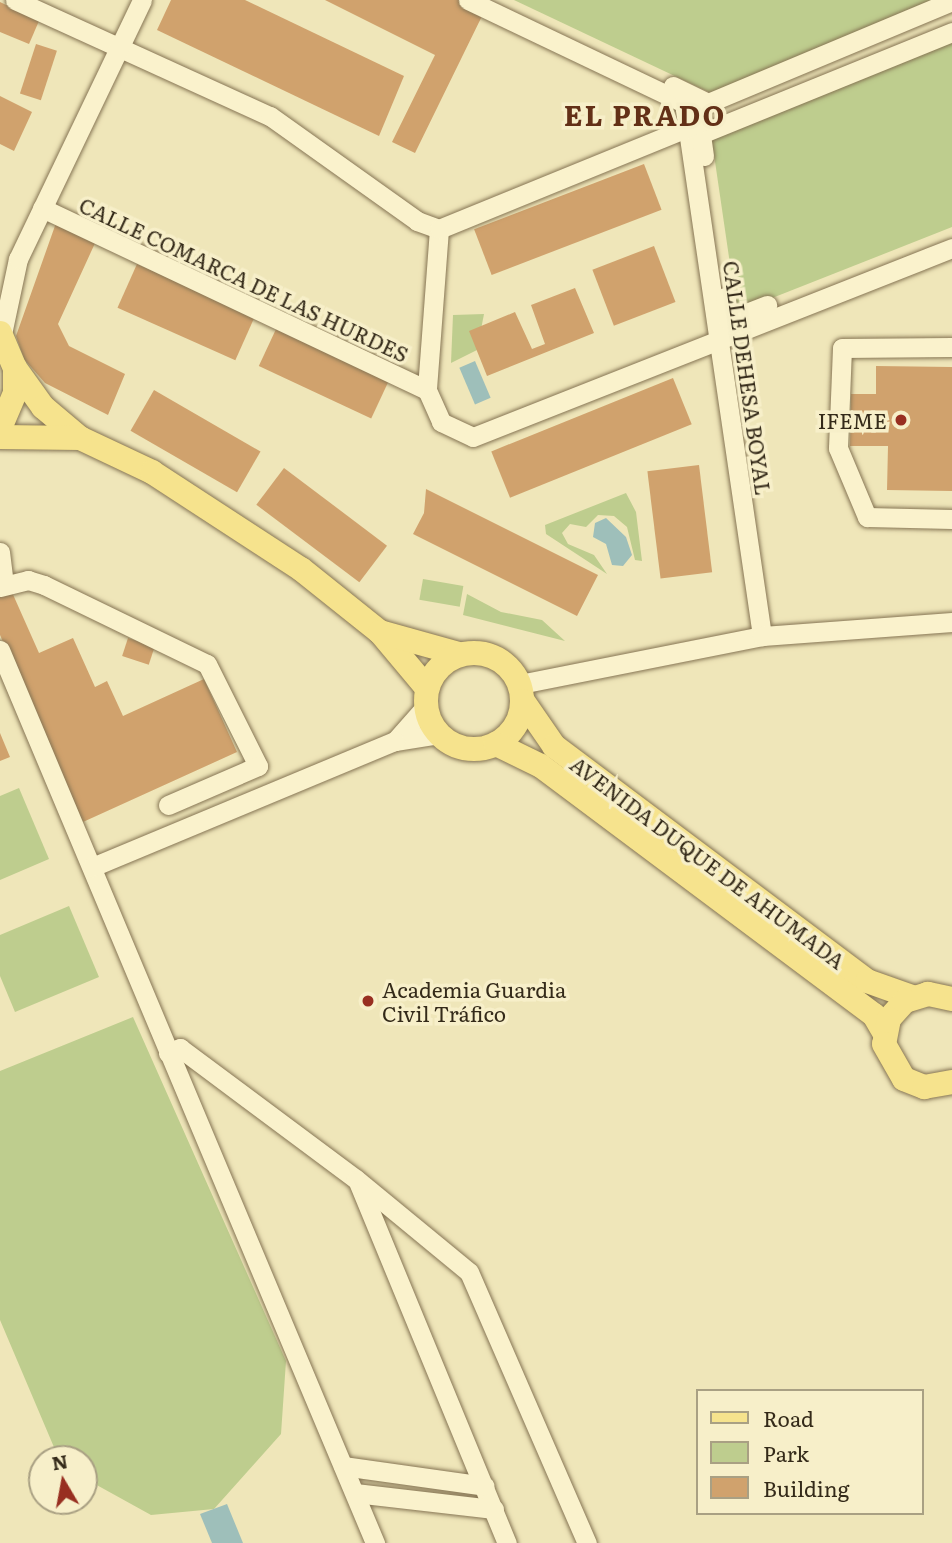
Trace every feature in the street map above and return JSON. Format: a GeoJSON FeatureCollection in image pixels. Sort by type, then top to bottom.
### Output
{"type":"FeatureCollection","features":[{"type":"Feature","properties":{"kind":"main road"},"geometry":{"type":"LineString","coordinates":[[1,333],[15,368],[43,407],[80,438],[214,509],[380,632],[426,697],[440,734],[462,747],[496,744],[519,720],[521,693],[493,656],[459,654],[380,632]]}},
{"type":"Feature","properties":{"kind":"main road"},"geometry":{"type":"LineString","coordinates":[[0,429],[15,393],[15,368]]}},
{"type":"Feature","properties":{"kind":"main road"},"geometry":{"type":"LineString","coordinates":[[0,437],[80,438]]}},
{"type":"Feature","properties":{"kind":"main road"},"geometry":{"type":"LineString","coordinates":[[426,697],[444,662],[459,654]]}},
{"type":"Feature","properties":{"kind":"main road","name":"AVENIDA DUQUE DE AHUMADA"},"geometry":{"type":"LineString","coordinates":[[521,693],[554,746],[867,981],[912,998]]}},
{"type":"Feature","properties":{"kind":"main road","name":"AVENIDA DUQUE DE AHUMADA"},"geometry":{"type":"LineString","coordinates":[[496,744],[541,766],[874,1015],[884,1032]]}},
{"type":"Feature","properties":{"kind":"main road"},"geometry":{"type":"LineString","coordinates":[[948,994],[912,998],[895,1010],[884,1032],[886,1055],[904,1080],[924,1087],[952,1082]]}},
{"type":"Feature","properties":{"kind":"street"},"geometry":{"type":"LineString","coordinates":[[15,0],[118,51],[270,116],[417,221],[439,229],[952,20]]}},
{"type":"Feature","properties":{"kind":"street"},"geometry":{"type":"LineString","coordinates":[[1,333],[18,259],[142,0]]}},
{"type":"Feature","properties":{"kind":"street"},"geometry":{"type":"LineString","coordinates":[[468,0],[684,103],[690,127]]}},
{"type":"Feature","properties":{"kind":"street"},"geometry":{"type":"LineString","coordinates":[[494,0],[708,103],[952,1]]}},
{"type":"Feature","properties":{"kind":"street"},"geometry":{"type":"LineString","coordinates":[[952,32],[701,134],[728,320],[952,237]]}},
{"type":"Feature","properties":{"kind":"street","name":"CALLE DEHESA BOYAL"},"geometry":{"type":"LineString","coordinates":[[690,127],[762,636]]}},
{"type":"Feature","properties":{"kind":"street","name":"CALLE COMARCA DE LAS HURDES"},"geometry":{"type":"LineString","coordinates":[[42,208],[427,390]]}},
{"type":"Feature","properties":{"kind":"street"},"geometry":{"type":"LineString","coordinates":[[439,229],[427,390],[441,422],[473,437],[952,248]]}},
{"type":"Feature","properties":{"kind":"street"},"geometry":{"type":"LineString","coordinates":[[0,275],[18,259]]}},
{"type":"Feature","properties":{"kind":"street"},"geometry":{"type":"LineString","coordinates":[[952,347],[842,348],[838,448],[867,517],[952,519]]}},
{"type":"Feature","properties":{"kind":"street"},"geometry":{"type":"LineString","coordinates":[[0,552],[2,586],[28,580],[44,585],[207,664],[258,766],[168,805]]}},
{"type":"Feature","properties":{"kind":"street"},"geometry":{"type":"LineString","coordinates":[[521,693],[762,636],[952,622]]}},
{"type":"Feature","properties":{"kind":"street"},"geometry":{"type":"LineString","coordinates":[[0,650],[375,1543]]}},
{"type":"Feature","properties":{"kind":"street"},"geometry":{"type":"LineString","coordinates":[[395,741],[426,697]]}},
{"type":"Feature","properties":{"kind":"street"},"geometry":{"type":"LineString","coordinates":[[92,867],[395,741],[440,734]]}},
{"type":"Feature","properties":{"kind":"street"},"geometry":{"type":"LineString","coordinates":[[169,1052],[180,1048],[356,1178],[449,1252],[482,1292],[587,1543]]}},
{"type":"Feature","properties":{"kind":"street"},"geometry":{"type":"LineString","coordinates":[[356,1178],[508,1543]]}},
{"type":"Feature","properties":{"kind":"street"},"geometry":{"type":"LineString","coordinates":[[343,1466],[485,1486]]}},
{"type":"Feature","properties":{"kind":"street"},"geometry":{"type":"LineString","coordinates":[[355,1493],[494,1508]]}},
{"type":"Feature","properties":{"kind":"green space"},"geometry":{"type":"Polygon","coordinates":[[[514,0],[936,0],[717,96],[514,0]]]}},
{"type":"Feature","properties":{"kind":"green space"},"geometry":{"type":"Polygon","coordinates":[[[952,38],[952,227],[737,312],[711,134],[952,38]]]}},
{"type":"Feature","properties":{"kind":"green space"},"geometry":{"type":"Polygon","coordinates":[[[484,314],[477,350],[451,363],[453,315],[484,314]]]}},
{"type":"Feature","properties":{"kind":"green space"},"geometry":{"type":"Polygon","coordinates":[[[626,493],[636,512],[642,561],[635,560],[627,527],[614,516],[598,515],[586,527],[570,524],[562,533],[568,544],[594,555],[607,574],[546,534],[545,525],[626,493]]]}},
{"type":"Feature","properties":{"kind":"green space"},"geometry":{"type":"Polygon","coordinates":[[[423,579],[463,586],[460,607],[419,600],[423,579]]]}},
{"type":"Feature","properties":{"kind":"green space"},"geometry":{"type":"Polygon","coordinates":[[[467,594],[501,612],[542,620],[565,641],[463,615],[467,594]]]}},
{"type":"Feature","properties":{"kind":"green space"},"geometry":{"type":"Polygon","coordinates":[[[19,788],[49,859],[0,880],[0,796],[19,788]]]}},
{"type":"Feature","properties":{"kind":"green space"},"geometry":{"type":"Polygon","coordinates":[[[69,906],[99,977],[15,1012],[0,976],[0,935],[69,906]]]}},
{"type":"Feature","properties":{"kind":"green space"},"geometry":{"type":"Polygon","coordinates":[[[133,1017],[286,1361],[281,1434],[214,1509],[151,1515],[98,1486],[98,1445],[53,1445],[0,1320],[0,1071],[133,1017]]]}},
{"type":"Feature","properties":{"kind":"water"},"geometry":{"type":"Polygon","coordinates":[[[475,361],[491,398],[475,404],[459,368],[475,361]]]}},
{"type":"Feature","properties":{"kind":"water"},"geometry":{"type":"Polygon","coordinates":[[[606,518],[626,537],[632,555],[623,566],[612,565],[606,544],[593,537],[595,523],[606,518]]]}},
{"type":"Feature","properties":{"kind":"water"},"geometry":{"type":"Polygon","coordinates":[[[227,1504],[243,1543],[212,1543],[200,1514],[227,1504]]]}},
{"type":"Feature","properties":{"kind":"building"},"geometry":{"type":"Polygon","coordinates":[[[171,0],[245,0],[404,76],[379,136],[157,30],[171,0]]]}},
{"type":"Feature","properties":{"kind":"building"},"geometry":{"type":"Polygon","coordinates":[[[325,0],[458,0],[484,12],[415,153],[392,142],[435,55],[325,0]]]}},
{"type":"Feature","properties":{"kind":"building"},"geometry":{"type":"Polygon","coordinates":[[[0,2],[39,21],[29,44],[0,32],[0,2]]]}},
{"type":"Feature","properties":{"kind":"building"},"geometry":{"type":"Polygon","coordinates":[[[36,44],[57,51],[41,100],[20,93],[36,44]]]}},
{"type":"Feature","properties":{"kind":"building"},"geometry":{"type":"Polygon","coordinates":[[[0,96],[32,112],[14,151],[0,144],[0,96]]]}},
{"type":"Feature","properties":{"kind":"building"},"geometry":{"type":"Polygon","coordinates":[[[644,164],[662,210],[492,275],[474,229],[644,164]]]}},
{"type":"Feature","properties":{"kind":"building"},"geometry":{"type":"Polygon","coordinates":[[[56,223],[96,241],[58,324],[69,346],[125,374],[108,415],[45,383],[24,359],[16,336],[56,223]]]}},
{"type":"Feature","properties":{"kind":"building"},"geometry":{"type":"Polygon","coordinates":[[[654,246],[676,302],[614,326],[592,270],[654,246]]]}},
{"type":"Feature","properties":{"kind":"building"},"geometry":{"type":"Polygon","coordinates":[[[137,264],[255,316],[235,360],[117,308],[137,264]]]}},
{"type":"Feature","properties":{"kind":"building"},"geometry":{"type":"Polygon","coordinates":[[[575,288],[594,333],[487,376],[469,331],[515,312],[532,349],[545,344],[531,305],[575,288]]]}},
{"type":"Feature","properties":{"kind":"building"},"geometry":{"type":"Polygon","coordinates":[[[277,327],[389,379],[371,418],[259,366],[277,327]]]}},
{"type":"Feature","properties":{"kind":"building","name":"IFEME"},"geometry":{"type":"Polygon","coordinates":[[[876,366],[952,367],[952,491],[887,490],[888,446],[850,446],[851,394],[876,394],[876,366]]]}},
{"type":"Feature","properties":{"kind":"building"},"geometry":{"type":"Polygon","coordinates":[[[673,378],[692,424],[510,498],[491,451],[673,378]]]}},
{"type":"Feature","properties":{"kind":"building"},"geometry":{"type":"Polygon","coordinates":[[[154,390],[261,452],[237,492],[130,431],[154,390]]]}},
{"type":"Feature","properties":{"kind":"building"},"geometry":{"type":"Polygon","coordinates":[[[699,465],[712,572],[661,579],[647,471],[699,465]]]}},
{"type":"Feature","properties":{"kind":"building"},"geometry":{"type":"Polygon","coordinates":[[[284,468],[387,546],[359,582],[256,505],[284,468]]]}},
{"type":"Feature","properties":{"kind":"building"},"geometry":{"type":"Polygon","coordinates":[[[426,489],[598,575],[577,616],[413,534],[424,513],[426,489]]]}},
{"type":"Feature","properties":{"kind":"building"},"geometry":{"type":"Polygon","coordinates":[[[11,590],[39,653],[73,638],[95,687],[107,681],[123,716],[204,679],[237,752],[83,822],[0,635],[0,595],[11,590]]]}},
{"type":"Feature","properties":{"kind":"building"},"geometry":{"type":"Polygon","coordinates":[[[128,638],[155,647],[149,665],[122,656],[128,638]]]}},
{"type":"Feature","properties":{"kind":"building"},"geometry":{"type":"Polygon","coordinates":[[[0,733],[10,757],[0,761],[0,733]]]}},
{"type":"Feature","properties":{"kind":"place","name":"IFEME"},"geometry":{"type":"Point","coordinates":[901,420]}},
{"type":"Feature","properties":{"kind":"place","name":"Academia Guardia Civil Tráfico"},"geometry":{"type":"Point","coordinates":[368,1001]}},
{"type":"Feature","properties":{"kind":"district","name":"EL PRADO"},"geometry":{"type":"Point","coordinates":[645,114]}}]}
